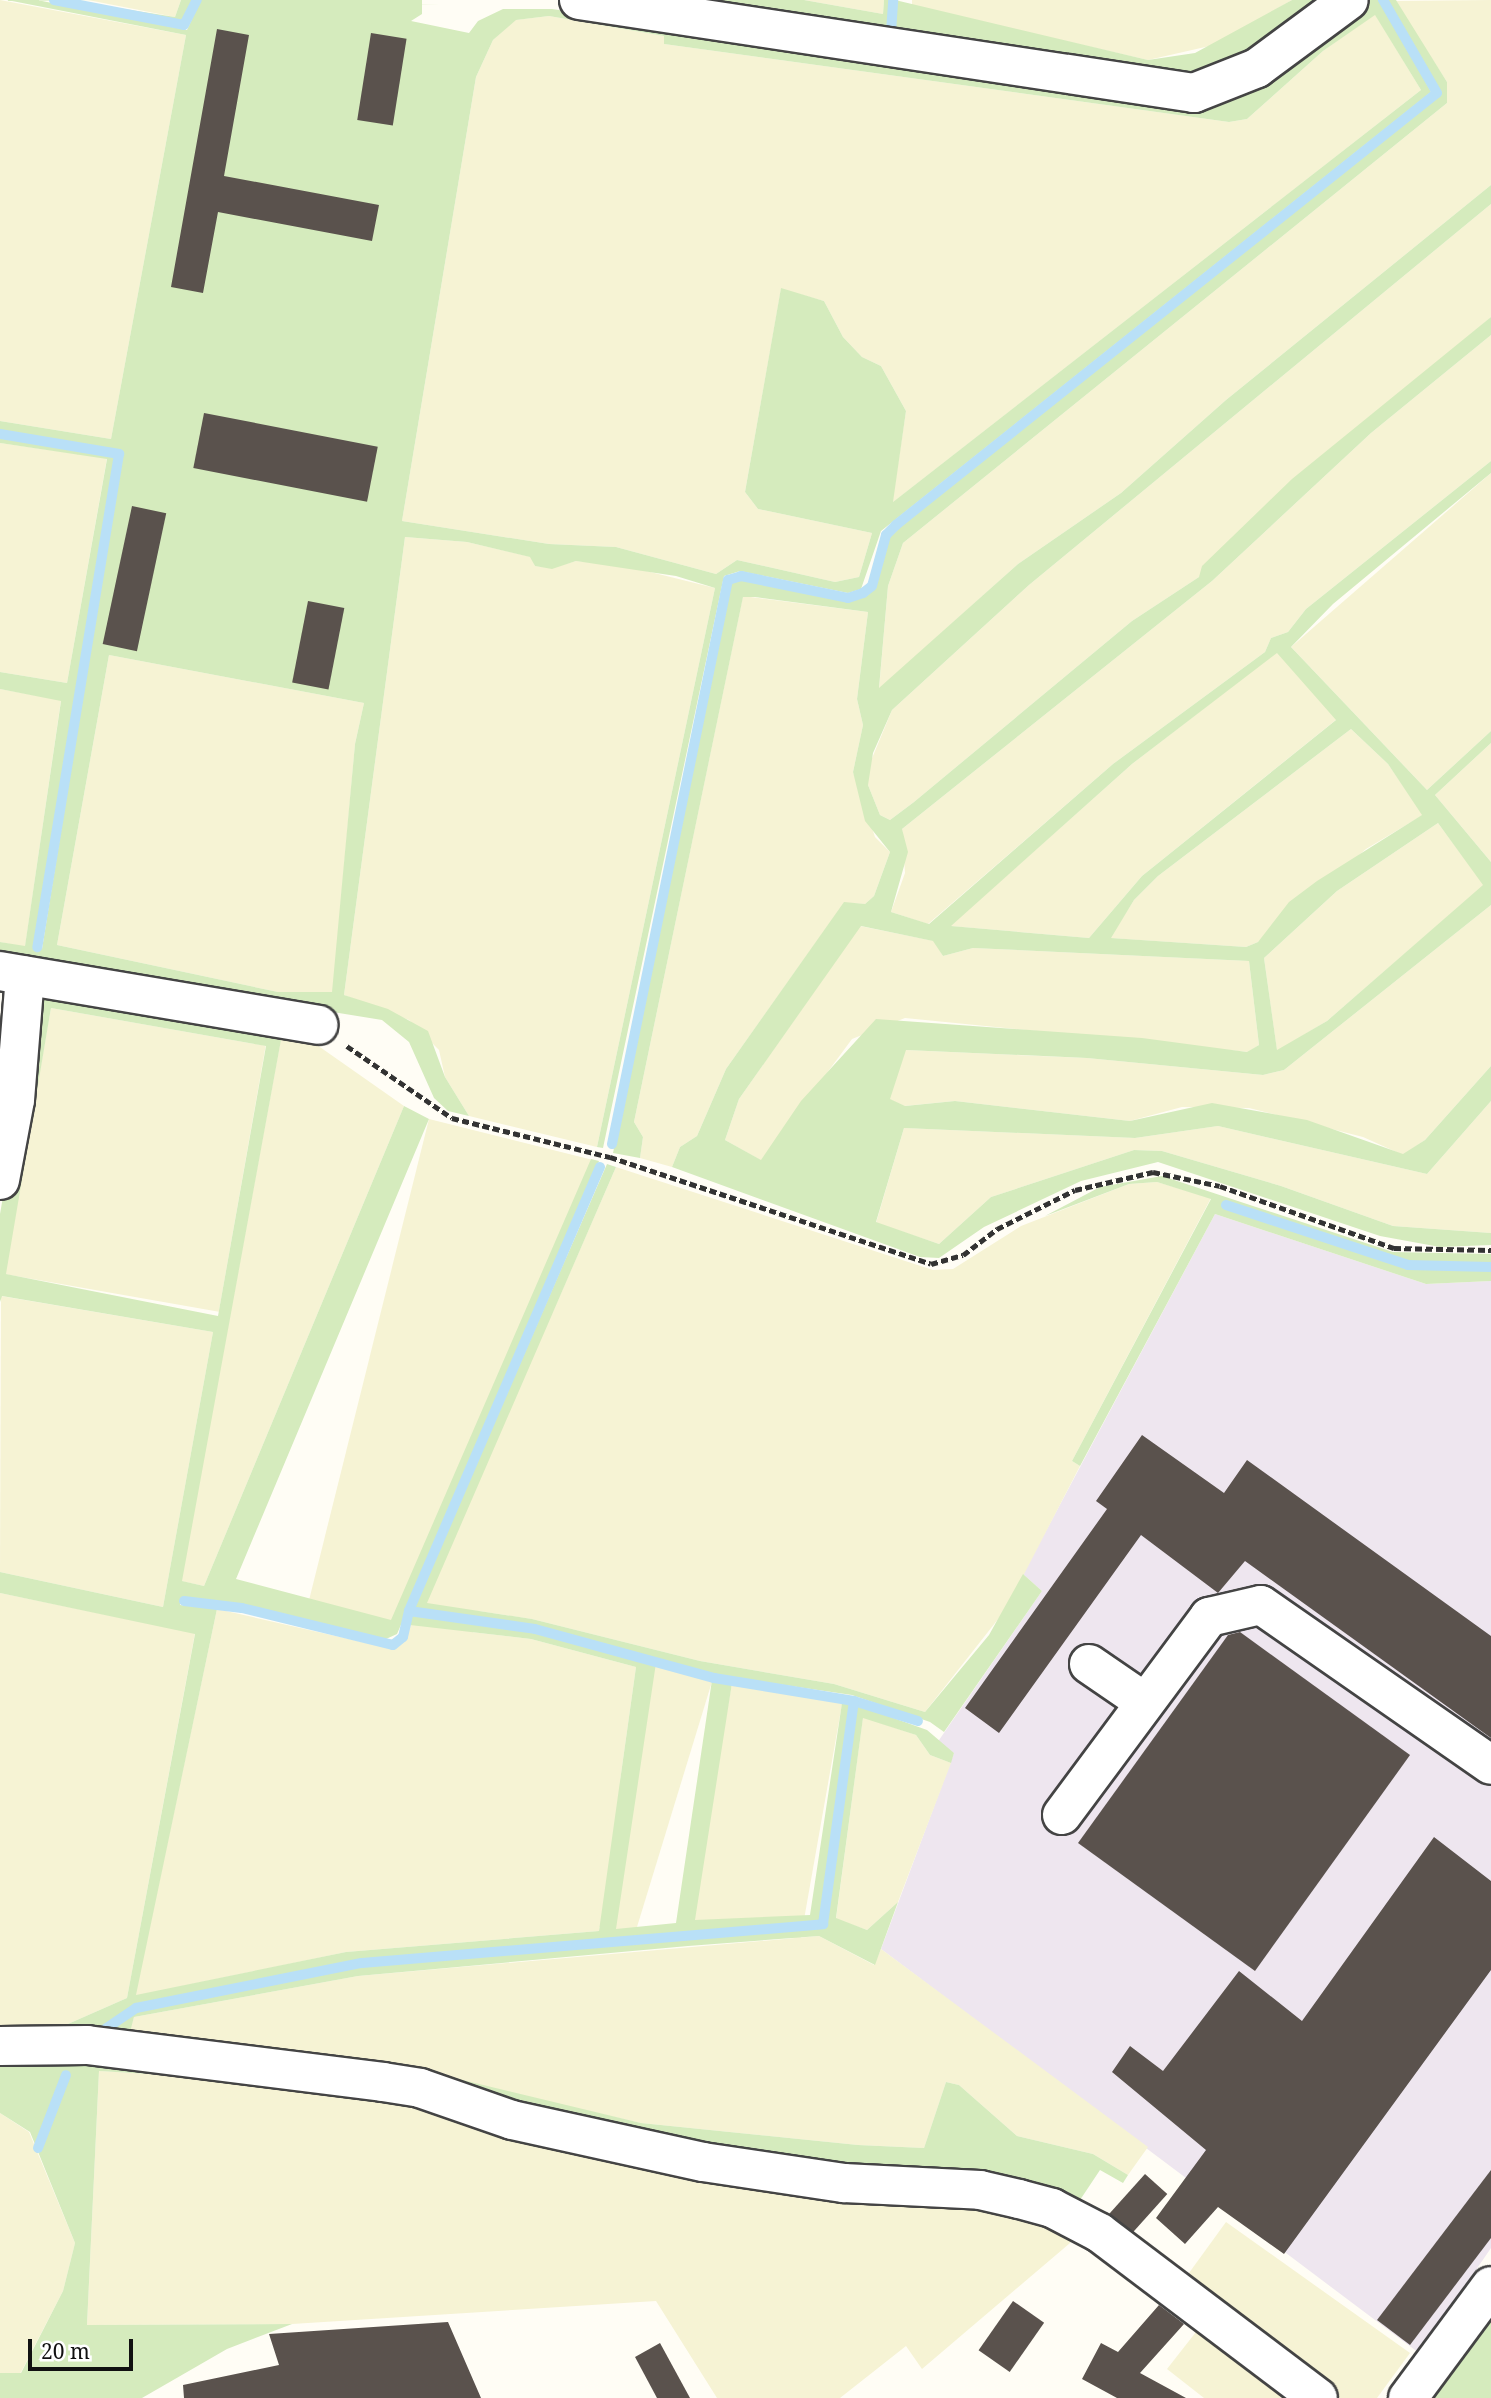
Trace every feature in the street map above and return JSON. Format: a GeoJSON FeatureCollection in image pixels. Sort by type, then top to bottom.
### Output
{"type":"FeatureCollection","features":[{"type":"Feature","properties":{"kind":"street"},"geometry":{"type":"LineString","coordinates":[[579,0],[1194,93],[1257,68],[1349,0]]}},
{"type":"Feature","properties":{"kind":"street"},"geometry":{"type":"LineString","coordinates":[[0,1180],[15,1100],[13,973],[318,1025]]}},
{"type":"Feature","properties":{"kind":"street"},"geometry":{"type":"LineString","coordinates":[[1062,1815],[1143,1702],[1209,1617],[1261,1605],[1491,1765]]}},
{"type":"Feature","properties":{"kind":"street"},"geometry":{"type":"LineString","coordinates":[[1089,1664],[1143,1702]]}},
{"type":"Feature","properties":{"kind":"street"},"geometry":{"type":"LineString","coordinates":[[0,2046],[87,2045],[383,2082],[420,2088],[512,2120],[690,2160],[844,2183],[980,2190],[1019,2199],[1052,2208],[1100,2233],[1318,2398]]}},
{"type":"Feature","properties":{"kind":"street"},"geometry":{"type":"LineString","coordinates":[[1408,2398],[1491,2286]]}},
{"type":"Feature","properties":{"kind":"path"},"geometry":{"type":"LineString","coordinates":[[318,1025],[452,1118],[610,1157],[931,1264],[963,1255],[997,1229],[1075,1189],[1153,1172],[1220,1186],[1394,1248],[1491,1250]]}},
{"type":"Feature","properties":{"kind":"shaded area"},"geometry":{"type":"Polygon","coordinates":[[[0,0],[186,35],[111,439],[0,421],[0,0]]]}},
{"type":"Feature","properties":{"kind":"shaded area"},"geometry":{"type":"Polygon","coordinates":[[[88,0],[181,0],[175,17],[88,0]]]}},
{"type":"Feature","properties":{"kind":"shaded area"},"geometry":{"type":"Polygon","coordinates":[[[804,0],[884,0],[883,14],[804,0]]]}},
{"type":"Feature","properties":{"kind":"shaded area"},"geometry":{"type":"Polygon","coordinates":[[[912,0],[1292,0],[1214,45],[1148,60],[912,6],[912,0]]]}},
{"type":"Feature","properties":{"kind":"shaded area"},"geometry":{"type":"Polygon","coordinates":[[[1491,0],[1491,185],[1226,400],[1121,493],[1018,564],[879,689],[888,586],[903,543],[1447,103],[1447,82],[1395,1],[1491,0]]]}},
{"type":"Feature","properties":{"kind":"shaded area"},"geometry":{"type":"Polygon","coordinates":[[[1375,14],[1421,90],[892,503],[906,411],[881,366],[862,357],[843,337],[824,301],[781,289],[745,492],[758,509],[872,533],[859,577],[835,582],[737,560],[716,574],[616,547],[549,544],[402,521],[476,77],[493,40],[515,20],[549,16],[664,36],[664,44],[1229,122],[1247,119],[1323,51],[1375,14]]]}},
{"type":"Feature","properties":{"kind":"shaded area"},"geometry":{"type":"Polygon","coordinates":[[[1491,204],[1491,317],[1199,577],[1132,621],[890,820],[880,815],[868,785],[868,768],[892,710],[1029,585],[1491,204]]]}},
{"type":"Feature","properties":{"kind":"shaded area"},"geometry":{"type":"Polygon","coordinates":[[[1491,335],[1491,461],[1306,609],[1288,632],[1271,638],[1265,652],[1113,764],[928,924],[891,912],[905,873],[902,829],[1212,581],[1371,433],[1491,335]]]}},
{"type":"Feature","properties":{"kind":"shaded area"},"geometry":{"type":"Polygon","coordinates":[[[0,443],[107,458],[67,683],[0,672],[0,443]]]}},
{"type":"Feature","properties":{"kind":"shaded area"},"geometry":{"type":"Polygon","coordinates":[[[1491,473],[1491,731],[1427,790],[1291,647],[1491,473]]]}},
{"type":"Feature","properties":{"kind":"shaded area"},"geometry":{"type":"Polygon","coordinates":[[[405,537],[467,542],[531,557],[535,566],[552,568],[576,561],[626,566],[715,588],[597,1147],[469,1116],[445,1077],[439,1050],[409,1020],[344,995],[405,537]]]}},
{"type":"Feature","properties":{"kind":"shaded area"},"geometry":{"type":"Polygon","coordinates":[[[743,596],[868,612],[857,699],[863,725],[853,772],[875,837],[890,852],[874,896],[865,904],[844,903],[726,1069],[697,1136],[680,1147],[672,1167],[640,1158],[643,1137],[634,1122],[743,596]]]}},
{"type":"Feature","properties":{"kind":"shaded area"},"geometry":{"type":"Polygon","coordinates":[[[1277,652],[1337,719],[1142,876],[1089,938],[950,926],[1132,764],[1277,652]]]}},
{"type":"Feature","properties":{"kind":"shaded area"},"geometry":{"type":"Polygon","coordinates":[[[109,655],[364,703],[355,744],[333,992],[278,992],[57,945],[109,655]]]}},
{"type":"Feature","properties":{"kind":"shaded area"},"geometry":{"type":"Polygon","coordinates":[[[0,689],[61,700],[25,947],[0,942],[0,689]]]}},
{"type":"Feature","properties":{"kind":"shaded area"},"geometry":{"type":"Polygon","coordinates":[[[1351,729],[1388,764],[1423,815],[1366,849],[1258,942],[1246,947],[1110,938],[1134,900],[1158,876],[1351,729]]]}},
{"type":"Feature","properties":{"kind":"shaded area"},"geometry":{"type":"Polygon","coordinates":[[[1491,743],[1491,862],[1435,795],[1491,743]]]}},
{"type":"Feature","properties":{"kind":"shaded area"},"geometry":{"type":"Polygon","coordinates":[[[1438,823],[1484,885],[1327,1021],[1277,1051],[1264,958],[1337,891],[1438,823]]]}},
{"type":"Feature","properties":{"kind":"shaded area"},"geometry":{"type":"Polygon","coordinates":[[[1491,905],[1491,1066],[1425,1140],[1403,1155],[1363,1137],[1249,1108],[1182,1107],[1130,1121],[955,1101],[904,1106],[889,1099],[905,1050],[1087,1058],[1263,1075],[1284,1070],[1491,905]]]}},
{"type":"Feature","properties":{"kind":"shaded area"},"geometry":{"type":"Polygon","coordinates":[[[860,926],[934,941],[943,956],[973,948],[1249,961],[1259,1045],[1248,1052],[905,1018],[852,1039],[762,1161],[725,1140],[739,1099],[860,926]]]}},
{"type":"Feature","properties":{"kind":"shaded area"},"geometry":{"type":"Polygon","coordinates":[[[51,1008],[266,1046],[219,1312],[4,1274],[51,1008]]]}},
{"type":"Feature","properties":{"kind":"shaded area"},"geometry":{"type":"Polygon","coordinates":[[[281,1039],[317,1045],[404,1106],[204,1586],[181,1581],[281,1039]]]}},
{"type":"Feature","properties":{"kind":"shaded area"},"geometry":{"type":"Polygon","coordinates":[[[1491,1101],[1491,1233],[1393,1226],[1281,1186],[1162,1151],[1134,1150],[991,1197],[939,1244],[876,1223],[904,1128],[1135,1138],[1218,1126],[1427,1174],[1491,1101]]]}},
{"type":"Feature","properties":{"kind":"shaded area"},"geometry":{"type":"Polygon","coordinates":[[[429,1119],[591,1159],[471,1643],[309,1602],[429,1119]]]}},
{"type":"Feature","properties":{"kind":"shaded area"},"geometry":{"type":"Polygon","coordinates":[[[616,1167],[933,1270],[953,1269],[1021,1226],[1129,1184],[1157,1182],[1211,1198],[1072,1461],[1080,1466],[1006,1609],[925,1712],[834,1684],[700,1661],[532,1619],[426,1603],[616,1167]]]}},
{"type":"Feature","properties":{"kind":"shaded area"},"geometry":{"type":"Polygon","coordinates":[[[1215,1214],[1426,1284],[1491,1281],[1491,2248],[1419,2353],[881,1949],[954,1753],[937,1743],[1042,1591],[1023,1574],[1215,1214]]]}},
{"type":"Feature","properties":{"kind":"shaded area"},"geometry":{"type":"Polygon","coordinates":[[[1,1296],[213,1332],[163,1607],[0,1572],[1,1296]]]}},
{"type":"Feature","properties":{"kind":"shaded area"},"geometry":{"type":"Polygon","coordinates":[[[0,1593],[195,1633],[127,1998],[52,2031],[0,2026],[0,1593]]]}},
{"type":"Feature","properties":{"kind":"shaded area"},"geometry":{"type":"Polygon","coordinates":[[[217,1609],[393,1649],[405,1640],[410,1625],[531,1639],[636,1667],[599,1931],[346,1952],[135,1996],[217,1609]]]}},
{"type":"Feature","properties":{"kind":"shaded area"},"geometry":{"type":"Polygon","coordinates":[[[656,1663],[712,1680],[634,1937],[577,1920],[656,1663]]]}},
{"type":"Feature","properties":{"kind":"shaded area"},"geometry":{"type":"Polygon","coordinates":[[[732,1683],[842,1702],[800,1940],[690,1920],[732,1683]]]}},
{"type":"Feature","properties":{"kind":"shaded area"},"geometry":{"type":"Polygon","coordinates":[[[863,1717],[916,1735],[930,1755],[951,1763],[898,1902],[867,1930],[836,1919],[863,1717]]]}},
{"type":"Feature","properties":{"kind":"shaded area"},"geometry":{"type":"Polygon","coordinates":[[[819,1936],[874,1965],[881,1949],[1148,2147],[1128,2175],[1093,2154],[1017,2136],[959,2085],[946,2082],[924,2148],[858,2145],[641,2123],[463,2083],[129,2032],[134,2017],[358,1976],[819,1936]]]}},
{"type":"Feature","properties":{"kind":"shaded area"},"geometry":{"type":"Polygon","coordinates":[[[99,2071],[380,2088],[981,2198],[1083,2232],[922,2369],[906,2346],[840,2398],[717,2398],[656,2301],[292,2324],[87,2325],[99,2071]]]}},
{"type":"Feature","properties":{"kind":"shaded area"},"geometry":{"type":"Polygon","coordinates":[[[0,2113],[29,2132],[75,2243],[63,2291],[20,2374],[0,2373],[0,2113]]]}},
{"type":"Feature","properties":{"kind":"shaded area"},"geometry":{"type":"Polygon","coordinates":[[[1226,2222],[1410,2353],[1377,2398],[1329,2398],[1181,2284],[1226,2222]]]}},
{"type":"Feature","properties":{"kind":"shaded area"},"geometry":{"type":"Polygon","coordinates":[[[1203,2323],[1297,2398],[1204,2398],[1167,2369],[1203,2323]]]}},
{"type":"Feature","properties":{"kind":"green space"},"geometry":{"type":"Polygon","coordinates":[[[7,0],[37,0],[187,30],[201,0],[422,0],[422,14],[411,21],[469,33],[478,21],[503,9],[552,9],[1177,100],[1364,0],[1380,0],[1431,92],[881,531],[861,589],[848,593],[740,571],[724,576],[603,1148],[597,1147],[715,588],[676,576],[576,561],[552,569],[535,566],[530,557],[467,542],[405,537],[344,995],[388,1009],[428,1031],[445,1077],[469,1116],[448,1111],[434,1098],[409,1042],[382,1020],[0,958],[0,942],[25,946],[61,701],[0,689],[0,672],[67,683],[107,459],[0,443],[0,437],[116,455],[33,948],[42,949],[122,451],[0,431],[0,421],[111,439],[186,35],[7,0]],[[1375,15],[1323,51],[1247,119],[1229,122],[664,44],[664,36],[549,16],[516,20],[493,40],[476,77],[402,521],[549,544],[616,547],[716,574],[737,560],[835,582],[859,577],[872,533],[758,509],[745,492],[781,288],[824,301],[843,337],[862,357],[881,366],[906,411],[893,502],[1421,90],[1375,15]],[[109,655],[57,945],[278,992],[332,992],[355,744],[364,703],[109,655]]]}},
{"type":"Feature","properties":{"kind":"green space"},"geometry":{"type":"Polygon","coordinates":[[[68,0],[175,17],[181,0],[193,0],[182,22],[68,0]]]}},
{"type":"Feature","properties":{"kind":"green space"},"geometry":{"type":"Polygon","coordinates":[[[704,0],[804,0],[883,14],[884,0],[890,0],[888,29],[704,0]]]}},
{"type":"Feature","properties":{"kind":"green space"},"geometry":{"type":"Polygon","coordinates":[[[895,0],[1148,60],[1195,53],[1292,0],[1317,0],[1241,55],[1216,68],[1186,72],[893,31],[895,0]]]}},
{"type":"Feature","properties":{"kind":"green space"},"geometry":{"type":"Polygon","coordinates":[[[1386,0],[1396,0],[1447,82],[1447,103],[903,543],[888,586],[879,688],[1018,564],[1121,493],[1226,400],[1491,185],[1491,204],[1029,585],[892,710],[873,753],[868,785],[880,815],[890,820],[1132,621],[1199,577],[1202,566],[1292,479],[1491,317],[1491,335],[1371,433],[1212,581],[902,829],[908,852],[891,912],[929,924],[1113,764],[1265,652],[1271,638],[1288,632],[1306,609],[1491,461],[1491,473],[1333,604],[1291,647],[1427,790],[1491,731],[1491,743],[1435,795],[1491,862],[1491,905],[1284,1070],[1263,1075],[1087,1058],[906,1050],[890,1099],[905,1106],[955,1101],[1130,1121],[1212,1103],[1307,1120],[1403,1154],[1425,1140],[1491,1066],[1491,1101],[1427,1174],[1218,1126],[1135,1138],[904,1128],[876,1222],[939,1244],[991,1197],[1134,1150],[1162,1151],[1281,1186],[1393,1226],[1491,1233],[1491,1245],[1440,1247],[1380,1236],[1158,1162],[1081,1181],[984,1227],[939,1258],[920,1257],[672,1167],[680,1147],[697,1136],[726,1069],[844,902],[865,904],[874,896],[890,852],[865,821],[853,772],[863,725],[857,699],[868,612],[755,597],[743,597],[634,1122],[643,1137],[640,1158],[613,1153],[730,582],[741,579],[849,600],[865,596],[874,587],[888,536],[898,527],[1441,94],[1386,0]],[[1277,653],[1132,764],[951,926],[1089,938],[1142,876],[1336,720],[1277,653]],[[1351,729],[1158,876],[1134,900],[1111,938],[1246,947],[1258,942],[1289,902],[1317,881],[1422,815],[1388,764],[1351,729]],[[1438,823],[1337,891],[1264,958],[1277,1050],[1327,1021],[1483,885],[1438,823]],[[861,926],[739,1099],[725,1140],[761,1160],[801,1101],[876,1019],[1142,1038],[1247,1052],[1259,1045],[1249,961],[973,948],[943,956],[933,941],[861,926]]]}},
{"type":"Feature","properties":{"kind":"green space"},"geometry":{"type":"Polygon","coordinates":[[[39,990],[311,1032],[317,1045],[281,1040],[182,1581],[204,1586],[404,1106],[429,1119],[236,1579],[391,1620],[591,1159],[599,1161],[397,1634],[386,1639],[233,1603],[181,1598],[180,1605],[217,1609],[136,1995],[346,1952],[599,1931],[636,1667],[531,1639],[410,1625],[412,1615],[535,1631],[656,1663],[616,1929],[676,1923],[712,1680],[732,1683],[695,1920],[810,1915],[842,1703],[851,1704],[820,1922],[361,1961],[133,2006],[86,2039],[0,2039],[0,2026],[52,2031],[127,1998],[195,1634],[0,1593],[0,1572],[163,1607],[213,1332],[2,1296],[0,1302],[0,1214],[39,990]],[[51,1008],[6,1274],[218,1316],[266,1046],[51,1008]]]}},
{"type":"Feature","properties":{"kind":"green space"},"geometry":{"type":"Polygon","coordinates":[[[607,1164],[616,1167],[427,1603],[532,1619],[700,1661],[834,1684],[925,1712],[989,1635],[1023,1574],[1042,1591],[944,1732],[930,1722],[852,1695],[715,1675],[535,1626],[413,1610],[607,1164]]]}},
{"type":"Feature","properties":{"kind":"green space"},"geometry":{"type":"Polygon","coordinates":[[[1162,1176],[1393,1252],[1491,1254],[1491,1264],[1408,1263],[1227,1202],[1225,1207],[1407,1268],[1491,1269],[1491,1281],[1426,1284],[1215,1214],[1080,1466],[1072,1461],[1211,1199],[1157,1182],[1129,1184],[1045,1216],[1100,1187],[1162,1176]]]}},
{"type":"Feature","properties":{"kind":"green space"},"geometry":{"type":"Polygon","coordinates":[[[857,1705],[927,1730],[954,1753],[951,1763],[930,1755],[916,1735],[863,1718],[836,1918],[867,1930],[898,1902],[875,1965],[819,1936],[688,1946],[358,1976],[134,2017],[130,2032],[409,2067],[641,2123],[858,2145],[924,2148],[946,2082],[959,2085],[1017,2136],[1093,2154],[1128,2175],[1123,2183],[1100,2170],[1074,2209],[750,2161],[97,2039],[137,2010],[361,1967],[826,1927],[857,1705]]]}},
{"type":"Feature","properties":{"kind":"green space"},"geometry":{"type":"Polygon","coordinates":[[[0,2054],[380,2088],[99,2071],[87,2325],[292,2324],[227,2349],[142,2398],[0,2398],[0,2373],[21,2373],[63,2291],[75,2243],[30,2132],[0,2113],[0,2054]]]}},
{"type":"Feature","properties":{"kind":"green space"},"geometry":{"type":"Polygon","coordinates":[[[1491,2299],[1491,2398],[1419,2398],[1491,2299]]]}},
{"type":"Feature","properties":{"kind":"building"},"geometry":{"type":"Polygon","coordinates":[[[217,29],[249,35],[224,176],[379,205],[372,241],[218,212],[203,293],[171,287],[217,29]]]}},
{"type":"Feature","properties":{"kind":"building"},"geometry":{"type":"Polygon","coordinates":[[[371,33],[407,39],[393,126],[357,120],[371,33]]]}},
{"type":"Feature","properties":{"kind":"building"},"geometry":{"type":"Polygon","coordinates":[[[204,413],[378,447],[367,502],[193,468],[204,413]]]}},
{"type":"Feature","properties":{"kind":"building"},"geometry":{"type":"Polygon","coordinates":[[[132,506],[166,513],[137,651],[103,644],[132,506]]]}},
{"type":"Feature","properties":{"kind":"building"},"geometry":{"type":"Polygon","coordinates":[[[308,601],[344,608],[328,690],[292,682],[308,601]]]}},
{"type":"Feature","properties":{"kind":"building"},"geometry":{"type":"Polygon","coordinates":[[[1142,1435],[1224,1493],[1247,1460],[1491,1636],[1491,1738],[1245,1561],[1218,1593],[1141,1535],[999,1733],[965,1708],[1107,1509],[1096,1501],[1142,1435]]]}},
{"type":"Feature","properties":{"kind":"building"},"geometry":{"type":"Polygon","coordinates":[[[1240,1632],[1410,1755],[1255,1971],[1078,1843],[1228,1635],[1240,1632]]]}},
{"type":"Feature","properties":{"kind":"building"},"geometry":{"type":"Polygon","coordinates":[[[1434,1837],[1491,1881],[1491,1970],[1284,2254],[1218,2207],[1185,2244],[1156,2218],[1206,2150],[1112,2072],[1130,2046],[1163,2071],[1239,1971],[1302,2021],[1434,1837]]]}},
{"type":"Feature","properties":{"kind":"building"},"geometry":{"type":"Polygon","coordinates":[[[1491,2170],[1491,2238],[1410,2345],[1377,2320],[1491,2170]]]}},
{"type":"Feature","properties":{"kind":"building"},"geometry":{"type":"Polygon","coordinates":[[[1145,2174],[1167,2194],[1132,2233],[1110,2213],[1145,2174]]]}},
{"type":"Feature","properties":{"kind":"building"},"geometry":{"type":"Polygon","coordinates":[[[1013,2301],[1044,2323],[1010,2372],[979,2350],[1013,2301]]]}},
{"type":"Feature","properties":{"kind":"building"},"geometry":{"type":"Polygon","coordinates":[[[1159,2305],[1184,2324],[1140,2373],[1186,2398],[1117,2398],[1082,2379],[1101,2343],[1118,2352],[1159,2305]]]}},
{"type":"Feature","properties":{"kind":"building"},"geometry":{"type":"Polygon","coordinates":[[[448,2322],[481,2398],[184,2398],[183,2385],[279,2365],[269,2334],[448,2322]]]}},
{"type":"Feature","properties":{"kind":"building"},"geometry":{"type":"Polygon","coordinates":[[[660,2343],[690,2398],[657,2398],[635,2357],[660,2343]]]}},
{"type":"Feature","properties":{"kind":"waterway"},"geometry":{"type":"LineString","coordinates":[[54,0],[184,25],[197,0]]}},
{"type":"Feature","properties":{"kind":"waterway"},"geometry":{"type":"LineString","coordinates":[[891,32],[893,0]]}},
{"type":"Feature","properties":{"kind":"waterway"},"geometry":{"type":"LineString","coordinates":[[612,1144],[728,580],[741,576],[848,598],[863,593],[872,586],[886,535],[896,525],[1437,93],[1383,0]]}},
{"type":"Feature","properties":{"kind":"waterway"},"geometry":{"type":"LineString","coordinates":[[0,434],[119,454],[37,947]]}},
{"type":"Feature","properties":{"kind":"waterway"},"geometry":{"type":"LineString","coordinates":[[600,1167],[409,1611],[535,1629],[714,1678],[854,1701],[918,1721]]}},
{"type":"Feature","properties":{"kind":"waterway"},"geometry":{"type":"LineString","coordinates":[[1226,1205],[1408,1265],[1491,1267]]}},
{"type":"Feature","properties":{"kind":"waterway"},"geometry":{"type":"LineString","coordinates":[[184,1601],[242,1608],[393,1645],[403,1637],[409,1611]]}},
{"type":"Feature","properties":{"kind":"waterway"},"geometry":{"type":"LineString","coordinates":[[95,2036],[136,2008],[362,1963],[823,1924],[854,1701]]}},
{"type":"Feature","properties":{"kind":"waterway"},"geometry":{"type":"LineString","coordinates":[[38,2148],[66,2075]]}}]}
